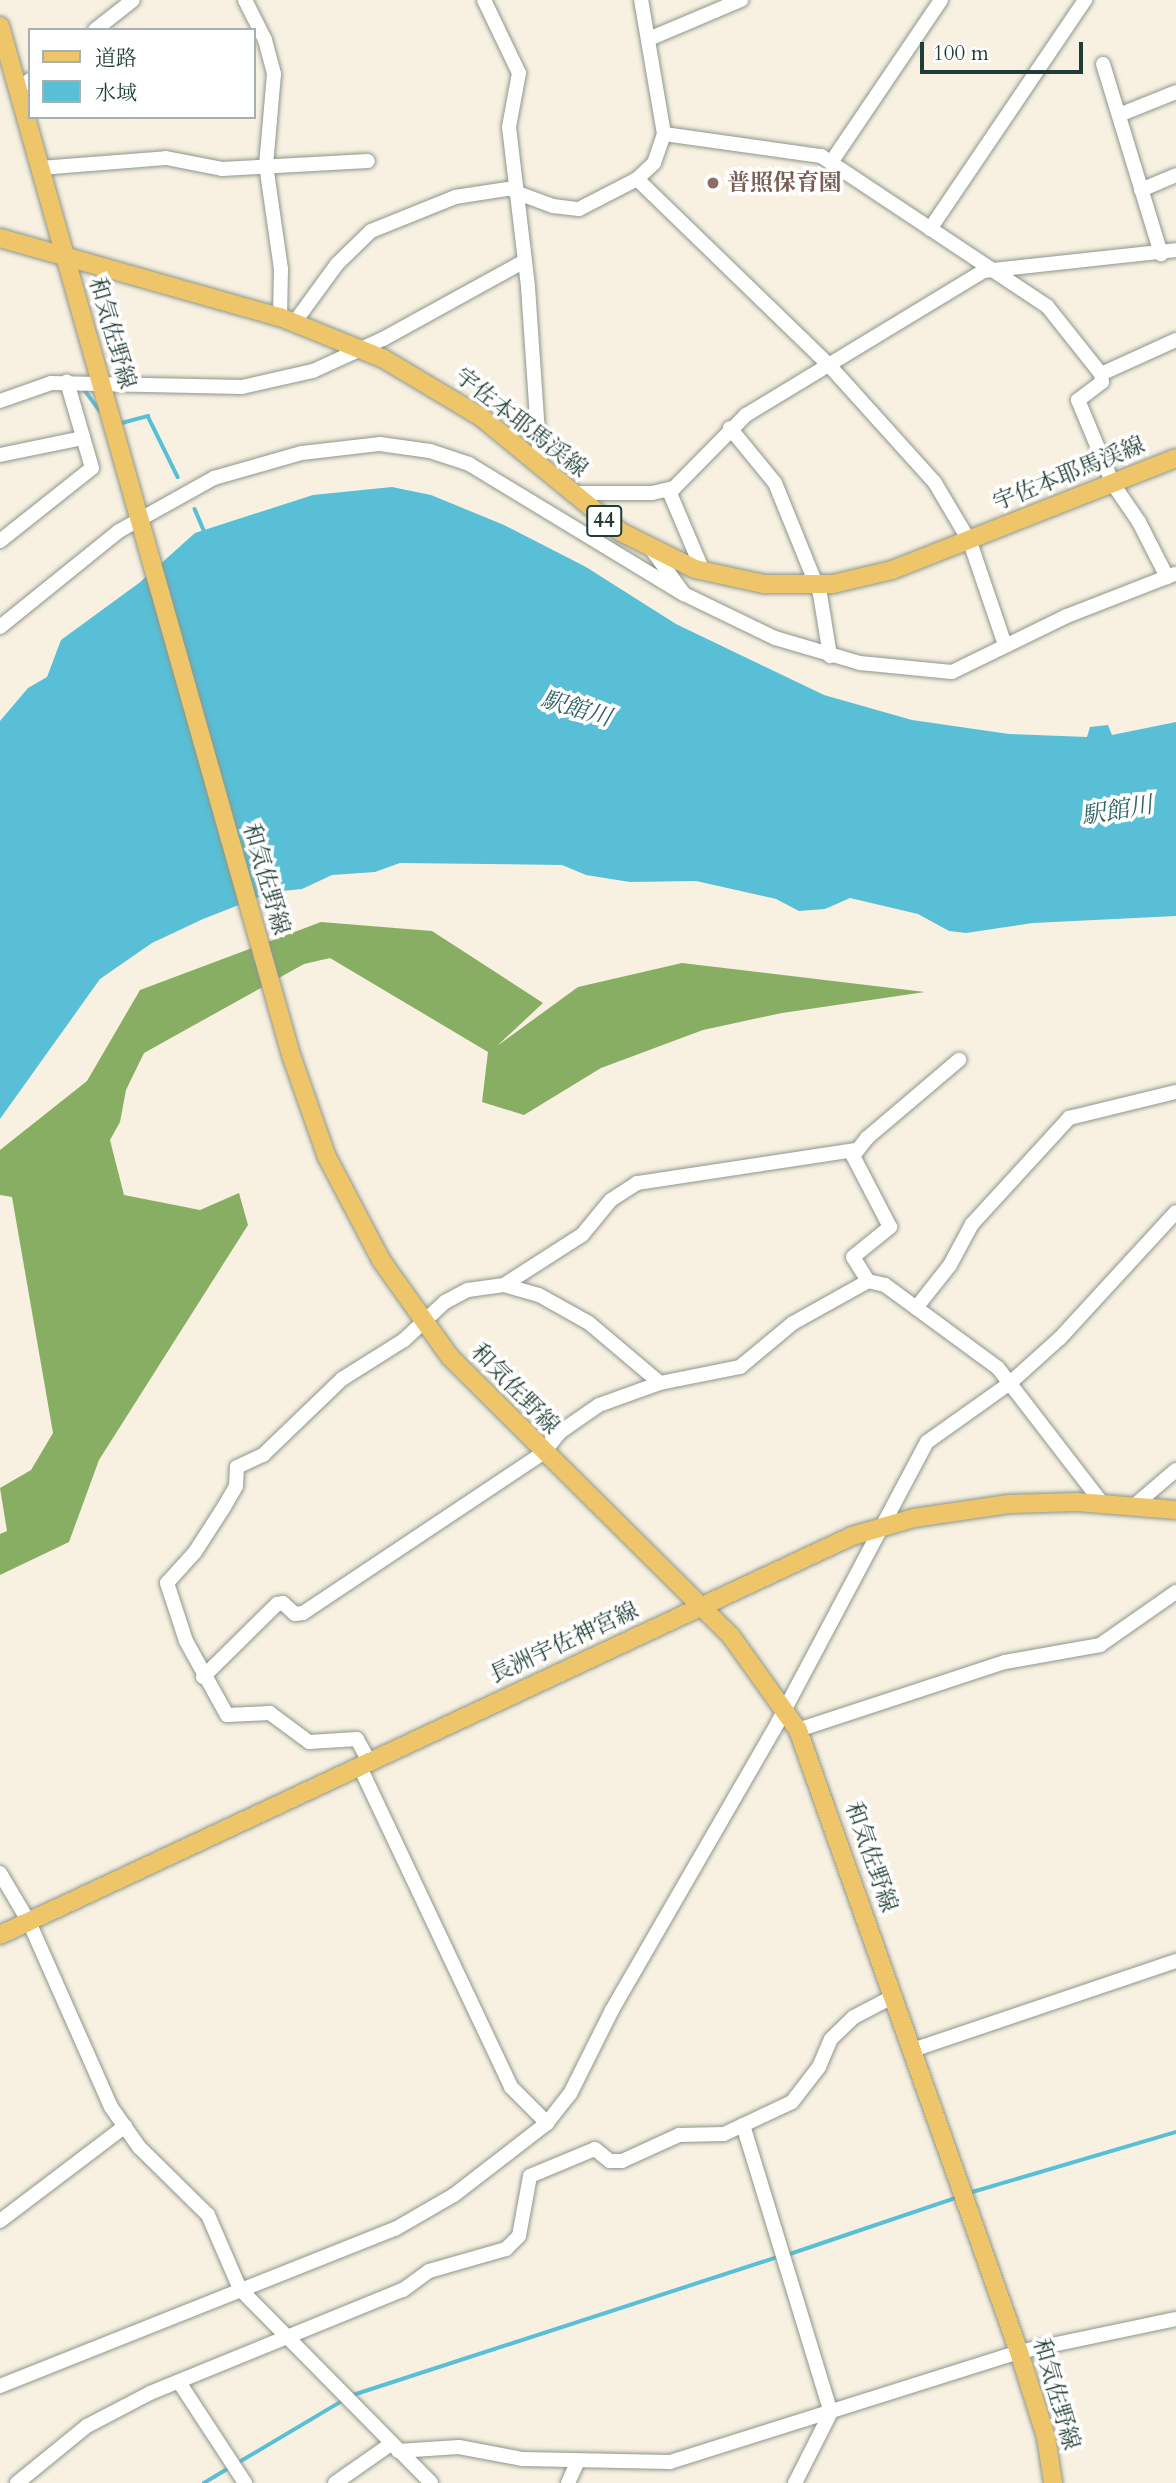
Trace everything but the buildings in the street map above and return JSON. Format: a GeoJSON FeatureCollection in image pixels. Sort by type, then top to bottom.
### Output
{"type":"FeatureCollection","features":[{"type":"Feature","properties":{"kind":"main road"},"geometry":{"type":"LineString","coordinates":[[0,26],[24,84],[28,105]]}},
{"type":"Feature","properties":{"kind":"main road"},"geometry":{"type":"LineString","coordinates":[[31,119],[40,168],[66,258]]}},
{"type":"Feature","properties":{"kind":"main road","name":"宇佐本耶馬渓線"},"geometry":{"type":"LineString","coordinates":[[0,238],[287,320],[362,349],[431,383],[540,465],[609,524],[652,550],[703,571],[765,584],[817,585],[869,576],[970,542],[1176,458]]}},
{"type":"Feature","properties":{"kind":"main road","name":"和気佐野線"},"geometry":{"type":"LineString","coordinates":[[66,258],[291,1055],[327,1157],[381,1261],[424,1324],[475,1386],[743,1649],[798,1730],[1019,2352],[1046,2437],[1053,2483]]}},
{"type":"Feature","properties":{"kind":"main road","name":"長洲宇佐神宮線"},"geometry":{"type":"LineString","coordinates":[[0,1935],[828,1546],[885,1527],[983,1507],[1102,1503],[1176,1510]]}},
{"type":"Feature","properties":{"kind":"street"},"geometry":{"type":"LineString","coordinates":[[98,28],[134,0]]}},
{"type":"Feature","properties":{"kind":"street"},"geometry":{"type":"LineString","coordinates":[[245,0],[265,40],[274,74],[266,165],[287,320]]}},
{"type":"Feature","properties":{"kind":"street"},"geometry":{"type":"LineString","coordinates":[[484,0],[519,73],[509,127],[525,261],[540,465]]}},
{"type":"Feature","properties":{"kind":"street"},"geometry":{"type":"LineString","coordinates":[[287,320],[371,231],[455,197],[515,190],[553,206],[579,209],[637,179],[654,163],[664,134],[651,38],[641,0]]}},
{"type":"Feature","properties":{"kind":"street"},"geometry":{"type":"LineString","coordinates":[[651,38],[741,0]]}},
{"type":"Feature","properties":{"kind":"street"},"geometry":{"type":"LineString","coordinates":[[832,161],[941,0]]}},
{"type":"Feature","properties":{"kind":"street"},"geometry":{"type":"LineString","coordinates":[[930,229],[1085,0]]}},
{"type":"Feature","properties":{"kind":"street"},"geometry":{"type":"LineString","coordinates":[[1102,64],[1161,254]]}},
{"type":"Feature","properties":{"kind":"street"},"geometry":{"type":"LineString","coordinates":[[1119,115],[1176,92]]}},
{"type":"Feature","properties":{"kind":"street"},"geometry":{"type":"LineString","coordinates":[[0,627],[37,593],[139,522],[214,478],[264,463],[345,447],[409,447],[450,457],[493,476],[684,594],[775,638],[830,656],[888,667],[952,672],[1006,645],[1172,575],[1113,484],[1077,400],[1102,382],[1101,374],[1047,306],[832,161],[816,155],[664,134]]}},
{"type":"Feature","properties":{"kind":"street"},"geometry":{"type":"LineString","coordinates":[[40,168],[166,158],[222,169],[266,165],[341,166],[368,161]]}},
{"type":"Feature","properties":{"kind":"street"},"geometry":{"type":"LineString","coordinates":[[1141,190],[1176,175]]}},
{"type":"Feature","properties":{"kind":"street"},"geometry":{"type":"LineString","coordinates":[[637,179],[828,364],[935,483],[970,542],[1006,645]]}},
{"type":"Feature","properties":{"kind":"street"},"geometry":{"type":"LineString","coordinates":[[572,493],[669,491],[730,428],[828,364],[990,269],[1161,254],[1176,250]]}},
{"type":"Feature","properties":{"kind":"street"},"geometry":{"type":"LineString","coordinates":[[0,401],[36,386],[67,382],[242,387],[320,369],[525,261]]}},
{"type":"Feature","properties":{"kind":"street"},"geometry":{"type":"LineString","coordinates":[[1101,374],[1176,340]]}},
{"type":"Feature","properties":{"kind":"street"},"geometry":{"type":"LineString","coordinates":[[0,541],[92,467],[67,382]]}},
{"type":"Feature","properties":{"kind":"street"},"geometry":{"type":"LineString","coordinates":[[730,428],[775,482],[817,585],[830,656]]}},
{"type":"Feature","properties":{"kind":"street"},"geometry":{"type":"LineString","coordinates":[[0,455],[83,438]]}},
{"type":"Feature","properties":{"kind":"street"},"geometry":{"type":"LineString","coordinates":[[669,491],[703,571]]}},
{"type":"Feature","properties":{"kind":"street"},"geometry":{"type":"LineString","coordinates":[[652,550],[684,594]]}},
{"type":"Feature","properties":{"kind":"street"},"geometry":{"type":"LineString","coordinates":[[547,2123],[511,2087],[364,1763],[357,1739],[309,1742],[270,1713],[227,1715],[203,1677],[167,1583],[195,1552],[224,1507],[236,1486],[237,1467],[263,1455],[342,1380],[424,1324],[457,1294],[504,1285],[582,1235],[611,1200],[637,1183],[856,1150],[959,1060]]}},
{"type":"Feature","properties":{"kind":"street"},"geometry":{"type":"LineString","coordinates":[[916,1308],[950,1265],[972,1224],[1069,1118],[1176,1092]]}},
{"type":"Feature","properties":{"kind":"street"},"geometry":{"type":"LineString","coordinates":[[856,1150],[854,1162],[890,1227],[853,1257],[868,1281]]}},
{"type":"Feature","properties":{"kind":"street"},"geometry":{"type":"LineString","coordinates":[[0,2386],[395,2229],[454,2195],[547,2123],[570,2094],[625,1986],[785,1708],[885,1527],[906,1476],[927,1442],[1010,1383],[1060,1338],[1176,1212]]}},
{"type":"Feature","properties":{"kind":"street"},"geometry":{"type":"LineString","coordinates":[[203,1677],[277,1604],[283,1602],[295,1614],[303,1613],[543,1453],[560,1432],[599,1405],[660,1383],[740,1367],[793,1324],[868,1281],[885,1285],[983,1354],[1010,1383],[1102,1503]]}},
{"type":"Feature","properties":{"kind":"street"},"geometry":{"type":"LineString","coordinates":[[504,1285],[539,1295],[580,1317],[660,1383]]}},
{"type":"Feature","properties":{"kind":"street"},"geometry":{"type":"LineString","coordinates":[[1135,1505],[1176,1470]]}},
{"type":"Feature","properties":{"kind":"street"},"geometry":{"type":"LineString","coordinates":[[798,1730],[1005,1662],[1100,1645],[1176,1592]]}},
{"type":"Feature","properties":{"kind":"street"},"geometry":{"type":"LineString","coordinates":[[0,1873],[29,1922],[76,2037],[125,2126],[172,2182],[208,2215],[240,2289],[285,2338],[430,2483]]}},
{"type":"Feature","properties":{"kind":"street"},"geometry":{"type":"LineString","coordinates":[[913,2050],[1176,1961]]}},
{"type":"Feature","properties":{"kind":"street"},"geometry":{"type":"LineString","coordinates":[[17,2483],[51,2451],[87,2426],[178,2382],[402,2290],[429,2271],[506,2249],[520,2236],[530,2176],[594,2150],[610,2161],[622,2161],[679,2135],[715,2136],[792,2102],[819,2067],[831,2039],[854,2017],[894,1996]]}},
{"type":"Feature","properties":{"kind":"street"},"geometry":{"type":"LineString","coordinates":[[743,2125],[831,2412],[795,2483]]}},
{"type":"Feature","properties":{"kind":"street"},"geometry":{"type":"LineString","coordinates":[[0,2221],[125,2126]]}},
{"type":"Feature","properties":{"kind":"street"},"geometry":{"type":"LineString","coordinates":[[335,2483],[395,2447],[459,2447],[522,2459],[670,2462],[1019,2352],[1176,2319]]}},
{"type":"Feature","properties":{"kind":"street"},"geometry":{"type":"LineString","coordinates":[[178,2382],[245,2483]]}},
{"type":"Feature","properties":{"kind":"street"},"geometry":{"type":"LineString","coordinates":[[568,2483],[578,2461]]}},
{"type":"Feature","properties":{"kind":"green space"},"geometry":{"type":"Polygon","coordinates":[[[321,922],[432,931],[543,1003],[497,1046],[578,987],[682,963],[925,992],[782,1013],[703,1030],[601,1068],[524,1115],[482,1102],[488,1052],[330,958],[304,964],[144,1053],[126,1090],[120,1122],[110,1140],[124,1195],[200,1210],[239,1193],[248,1225],[99,1460],[69,1542],[0,1575],[0,1534],[7,1531],[0,1488],[31,1470],[53,1433],[12,1197],[0,1195],[0,1150],[87,1081],[140,990],[321,922]]]}},
{"type":"Feature","properties":{"kind":"water","name":"駅館川"},"geometry":{"type":"Polygon","coordinates":[[[392,487],[431,495],[504,525],[586,567],[676,624],[824,695],[912,720],[1009,734],[1087,737],[1090,727],[1108,725],[1112,735],[1176,722],[1176,916],[1033,923],[966,933],[949,931],[918,914],[850,898],[825,909],[799,911],[776,899],[696,881],[630,882],[586,875],[562,865],[400,863],[375,872],[332,875],[302,889],[272,892],[203,919],[152,943],[100,979],[0,1119],[0,721],[28,688],[47,677],[61,640],[139,583],[195,533],[313,495],[392,487]]]}},
{"type":"Feature","properties":{"kind":"waterway"},"geometry":{"type":"LineString","coordinates":[[84,389],[100,411]]}},
{"type":"Feature","properties":{"kind":"waterway"},"geometry":{"type":"LineString","coordinates":[[118,424],[148,416],[178,477]]}},
{"type":"Feature","properties":{"kind":"waterway"},"geometry":{"type":"LineString","coordinates":[[195,509],[205,533]]}},
{"type":"Feature","properties":{"kind":"waterway"},"geometry":{"type":"LineString","coordinates":[[969,2193],[1176,2132]]}},
{"type":"Feature","properties":{"kind":"waterway"},"geometry":{"type":"LineString","coordinates":[[787,2255],[958,2197]]}},
{"type":"Feature","properties":{"kind":"waterway"},"geometry":{"type":"LineString","coordinates":[[350,2396],[779,2257]]}},
{"type":"Feature","properties":{"kind":"waterway"},"geometry":{"type":"LineString","coordinates":[[236,2464],[344,2400]]}},
{"type":"Feature","properties":{"kind":"waterway"},"geometry":{"type":"LineString","coordinates":[[204,2483],[229,2468]]}},
{"type":"Feature","properties":{"kind":"place","name":"普照保育園"},"geometry":{"type":"Point","coordinates":[713,183]}}]}
